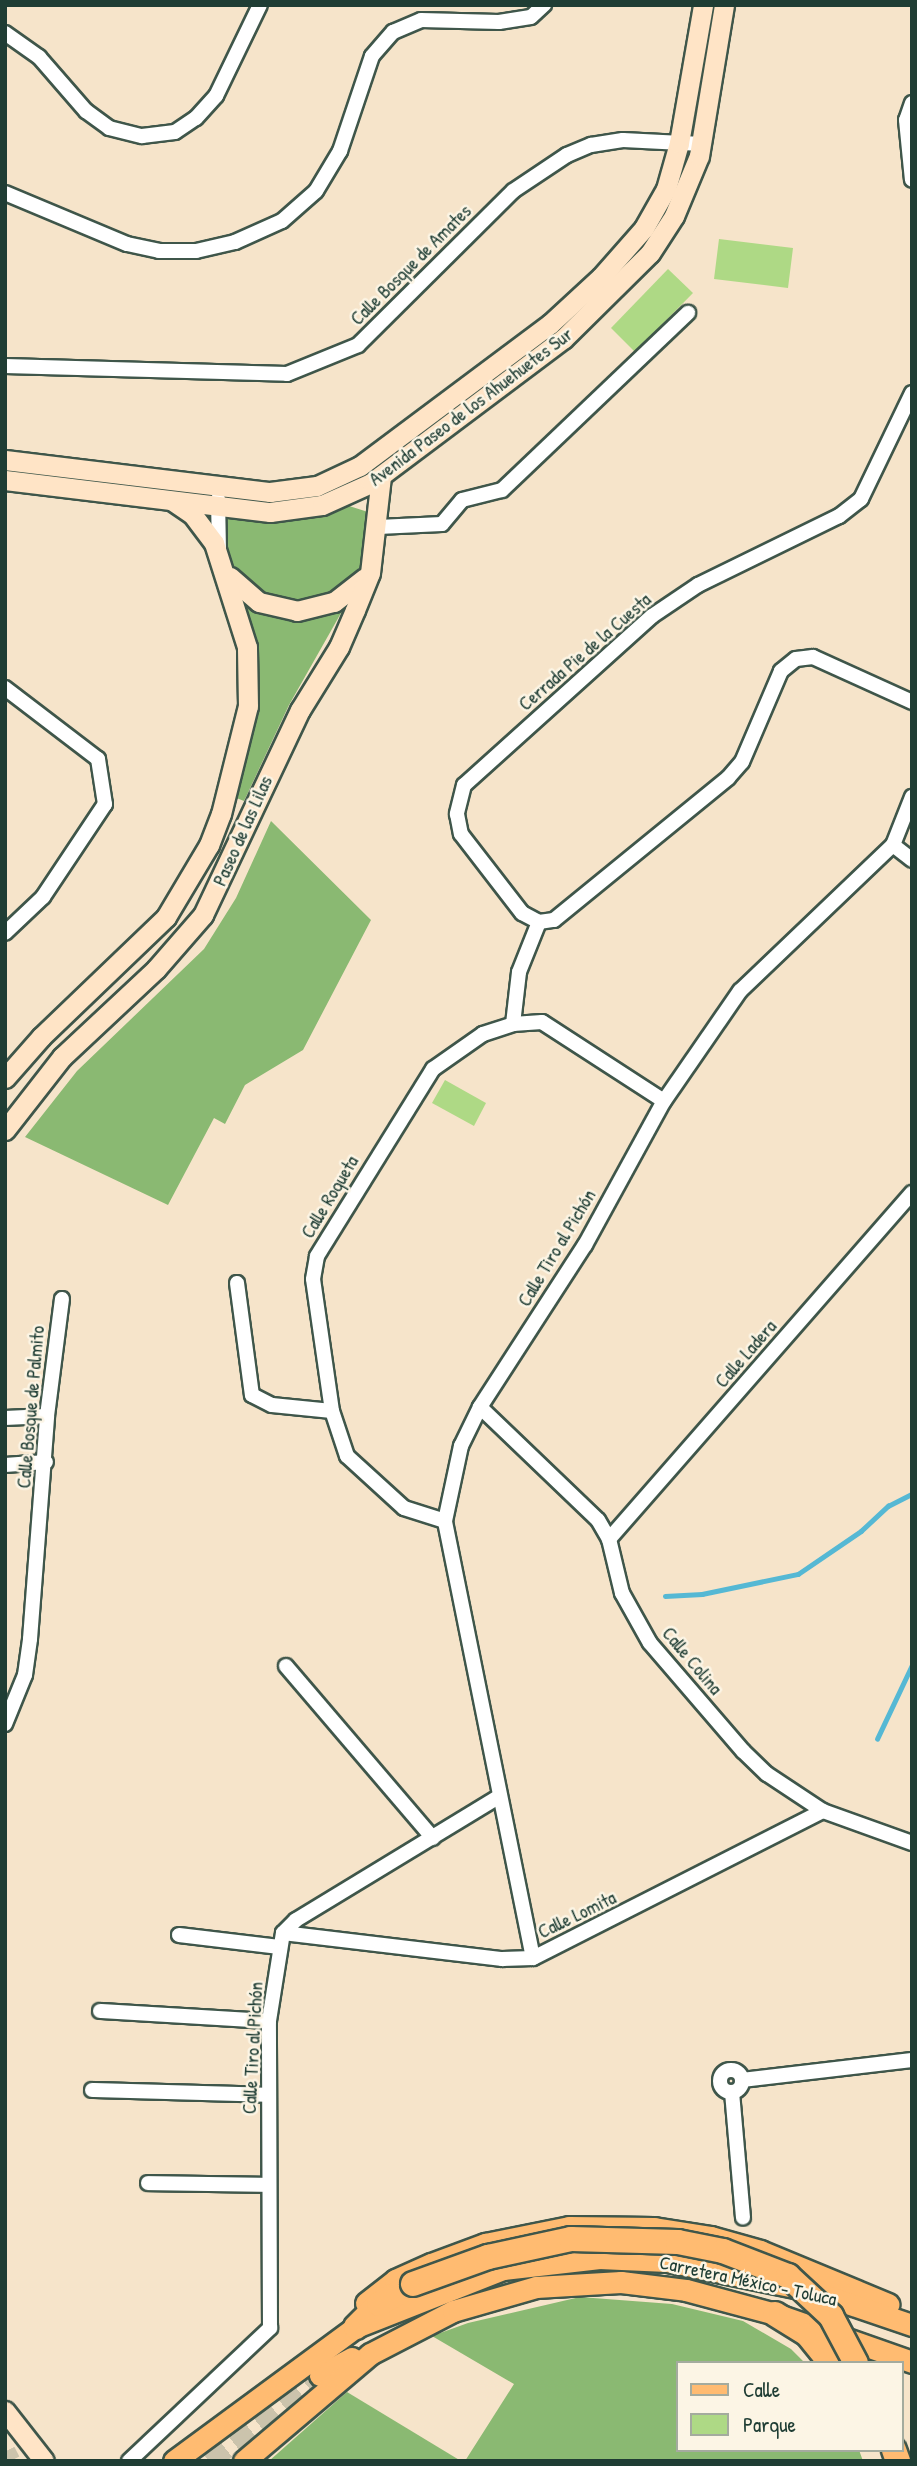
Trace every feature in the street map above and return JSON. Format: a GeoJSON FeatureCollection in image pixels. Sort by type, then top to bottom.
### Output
{"type":"FeatureCollection","features":[{"type":"Feature","properties":{"kind":"highway"},"geometry":{"type":"LineString","coordinates":[[356,2327],[379,2304],[412,2284],[488,2257],[571,2239],[678,2242],[723,2251],[788,2276],[831,2316],[855,2361]]}},
{"type":"Feature","properties":{"kind":"highway"},"geometry":{"type":"LineString","coordinates":[[775,2314],[808,2335],[829,2361]]}},
{"type":"Feature","properties":{"kind":"main road"},"geometry":{"type":"LineString","coordinates":[[324,2348],[378,2291],[394,2280],[485,2244],[569,2227],[669,2230],[740,2245],[840,2283],[912,2322]]}},
{"type":"Feature","properties":{"kind":"main road","name":"Carretera México - Toluca"},"geometry":{"type":"LineString","coordinates":[[174,2461],[356,2327],[503,2269],[599,2258],[667,2261],[809,2290],[912,2322]]}},
{"type":"Feature","properties":{"kind":"main road","name":"Carretera México - Toluca"},"geometry":{"type":"LineString","coordinates":[[244,2461],[370,2354],[453,2311],[504,2295],[565,2284],[666,2286],[775,2314],[912,2362]]}},
{"type":"Feature","properties":{"kind":"main road"},"geometry":{"type":"LineString","coordinates":[[320,2375],[370,2354]]}},
{"type":"Feature","properties":{"kind":"street"},"geometry":{"type":"LineString","coordinates":[[5,33],[39,57],[86,111],[109,128],[142,136],[174,132],[197,118],[216,96],[260,5]]}},
{"type":"Feature","properties":{"kind":"street"},"geometry":{"type":"LineString","coordinates":[[5,193],[127,244],[159,251],[197,251],[235,242],[282,221],[316,191],[340,151],[372,55],[393,33],[421,20],[499,22],[531,17],[544,5]]}},
{"type":"Feature","properties":{"kind":"street","name":"Avenida Paseo de los Ahuehuetes Sur"},"geometry":{"type":"LineString","coordinates":[[5,480],[169,498],[218,497],[301,490],[331,482],[369,460],[430,409],[551,324],[601,277],[652,217],[679,143],[703,5]]}},
{"type":"Feature","properties":{"kind":"street","name":"Avenida Paseo de los Ahuehuetes Sur"},"geometry":{"type":"LineString","coordinates":[[5,460],[218,497],[253,512],[304,509],[339,500],[381,475],[443,425],[563,339],[616,291],[668,228],[702,144],[724,5]]}},
{"type":"Feature","properties":{"kind":"street"},"geometry":{"type":"LineString","coordinates":[[912,103],[906,120],[912,180]]}},
{"type":"Feature","properties":{"kind":"street","name":"Calle Bosque de Amates"},"geometry":{"type":"LineString","coordinates":[[5,366],[287,374],[358,345],[513,191],[567,155],[591,145],[623,140],[702,144]]}},
{"type":"Feature","properties":{"kind":"street"},"geometry":{"type":"LineString","coordinates":[[378,527],[442,523],[462,500],[502,490],[688,313]]}},
{"type":"Feature","properties":{"kind":"street","name":"Cerrada Pie de la Cuesta"},"geometry":{"type":"LineString","coordinates":[[538,922],[522,913],[461,834],[457,814],[464,785],[652,616],[698,585],[839,516],[861,499],[912,393]]}},
{"type":"Feature","properties":{"kind":"street","name":"Paseo de las Lilas"},"geometry":{"type":"LineString","coordinates":[[5,1130],[62,1057],[156,969],[203,915],[300,710],[339,647],[370,573],[378,527],[381,475]]}},
{"type":"Feature","properties":{"kind":"street","name":"Paseo de las Lilas"},"geometry":{"type":"LineString","coordinates":[[218,497],[219,554]]}},
{"type":"Feature","properties":{"kind":"street","name":"Paseo de las Lilas"},"geometry":{"type":"LineString","coordinates":[[5,1078],[41,1037],[166,917],[213,837],[241,738],[249,687],[247,647],[227,574],[202,524],[169,498]]}},
{"type":"Feature","properties":{"kind":"street"},"geometry":{"type":"LineString","coordinates":[[227,574],[259,602],[297,611],[334,602],[370,573]]}},
{"type":"Feature","properties":{"kind":"street"},"geometry":{"type":"LineString","coordinates":[[664,1101],[542,1022],[513,1024],[523,957],[538,922],[565,914],[728,778],[742,762],[781,671],[796,659],[813,657],[912,702]]}},
{"type":"Feature","properties":{"kind":"street"},"geometry":{"type":"LineString","coordinates":[[5,688],[98,759],[105,803],[43,897],[5,933]]}},
{"type":"Feature","properties":{"kind":"street","name":"Calle Tiro al Pichón"},"geometry":{"type":"LineString","coordinates":[[533,1958],[498,1797],[445,1521],[461,1446],[480,1407],[585,1245],[664,1101],[754,972],[893,845],[912,797]]}},
{"type":"Feature","properties":{"kind":"street"},"geometry":{"type":"LineString","coordinates":[[893,845],[912,860]]}},
{"type":"Feature","properties":{"kind":"street","name":"Calle Roqueta"},"geometry":{"type":"LineString","coordinates":[[445,1521],[404,1508],[370,1482],[347,1456],[332,1412],[313,1279],[317,1256],[433,1069],[470,1040],[513,1024]]}},
{"type":"Feature","properties":{"kind":"street","name":"Calle Ladera"},"geometry":{"type":"LineString","coordinates":[[609,1539],[912,1194]]}},
{"type":"Feature","properties":{"kind":"street"},"geometry":{"type":"LineString","coordinates":[[237,1283],[252,1395],[272,1405],[332,1412]]}},
{"type":"Feature","properties":{"kind":"street","name":"Calle Bosque de Palmito"},"geometry":{"type":"LineString","coordinates":[[5,1724],[25,1675],[46,1462],[47,1416],[62,1299]]}},
{"type":"Feature","properties":{"kind":"street","name":"Calle Colina"},"geometry":{"type":"LineString","coordinates":[[480,1407],[598,1520],[609,1539],[622,1593],[649,1643],[743,1751],[766,1773],[823,1811],[912,1843]]}},
{"type":"Feature","properties":{"kind":"street"},"geometry":{"type":"LineString","coordinates":[[5,1418],[47,1416]]}},
{"type":"Feature","properties":{"kind":"street"},"geometry":{"type":"LineString","coordinates":[[5,1465],[46,1462]]}},
{"type":"Feature","properties":{"kind":"street"},"geometry":{"type":"LineString","coordinates":[[286,1666],[433,1838]]}},
{"type":"Feature","properties":{"kind":"street"},"geometry":{"type":"LineString","coordinates":[[281,1940],[296,1920],[498,1797]]}},
{"type":"Feature","properties":{"kind":"street","name":"Calle Lomita"},"geometry":{"type":"LineString","coordinates":[[179,1935],[281,1940],[502,1959],[533,1958],[823,1811]]}},
{"type":"Feature","properties":{"kind":"street","name":"Calle Tiro al Pichón"},"geometry":{"type":"LineString","coordinates":[[129,2461],[266,2336],[270,2328],[270,2021],[281,1940]]}},
{"type":"Feature","properties":{"kind":"street"},"geometry":{"type":"LineString","coordinates":[[100,2011],[270,2021]]}},
{"type":"Feature","properties":{"kind":"street"},"geometry":{"type":"LineString","coordinates":[[743,2218],[732,2092],[742,2080],[912,2060]]}},
{"type":"Feature","properties":{"kind":"street"},"geometry":{"type":"LineString","coordinates":[[732,2092],[720,2085],[722,2074],[733,2070],[742,2080]]}},
{"type":"Feature","properties":{"kind":"street"},"geometry":{"type":"LineString","coordinates":[[92,2090],[268,2095]]}},
{"type":"Feature","properties":{"kind":"street"},"geometry":{"type":"LineString","coordinates":[[148,2183],[269,2185]]}},
{"type":"Feature","properties":{"kind":"street"},"geometry":{"type":"LineString","coordinates":[[5,2411],[44,2461]]}},
{"type":"Feature","properties":{"kind":"green space"},"geometry":{"type":"Polygon","coordinates":[[[719,239],[793,248],[788,288],[714,279],[719,239]]]}},
{"type":"Feature","properties":{"kind":"green space"},"geometry":{"type":"Polygon","coordinates":[[[668,269],[693,293],[635,352],[611,328],[668,269]]]}},
{"type":"Feature","properties":{"kind":"green space"},"geometry":{"type":"Polygon","coordinates":[[[346,505],[368,512],[364,566],[330,594],[297,602],[263,594],[243,579],[226,555],[225,514],[324,512],[346,505]]]}},
{"type":"Feature","properties":{"kind":"green space"},"geometry":{"type":"Polygon","coordinates":[[[243,604],[287,617],[345,606],[289,705],[244,801],[234,797],[250,624],[243,604]]]}},
{"type":"Feature","properties":{"kind":"green space"},"geometry":{"type":"Polygon","coordinates":[[[271,821],[371,920],[303,1050],[245,1085],[225,1124],[214,1118],[168,1205],[25,1137],[77,1071],[204,949],[236,898],[271,821]]]}},
{"type":"Feature","properties":{"kind":"green space"},"geometry":{"type":"Polygon","coordinates":[[[445,1080],[486,1103],[474,1126],[432,1103],[445,1080]]]}},
{"type":"Feature","properties":{"kind":"green space"},"geometry":{"type":"Polygon","coordinates":[[[580,2297],[672,2304],[743,2321],[791,2349],[803,2361],[676,2361],[676,2452],[860,2452],[863,2461],[465,2461],[514,2384],[432,2336],[468,2323],[580,2297]]]}},
{"type":"Feature","properties":{"kind":"green space"},"geometry":{"type":"Polygon","coordinates":[[[347,2392],[461,2461],[269,2461],[347,2392]]]}},
{"type":"Feature","properties":{"kind":"waterway"},"geometry":{"type":"LineString","coordinates":[[665,1596],[702,1594],[798,1574],[861,1531],[888,1506],[912,1494]]}},
{"type":"Feature","properties":{"kind":"waterway"},"geometry":{"type":"LineString","coordinates":[[877,1739],[912,1665]]}},
{"type":"Feature","properties":{"kind":"tunnel"},"geometry":{"type":"LineString","coordinates":[[209,2461],[320,2375]]}},
{"type":"Feature","properties":{"kind":"tunnel"},"geometry":{"type":"LineString","coordinates":[[5,2451],[10,2461]]}}]}
